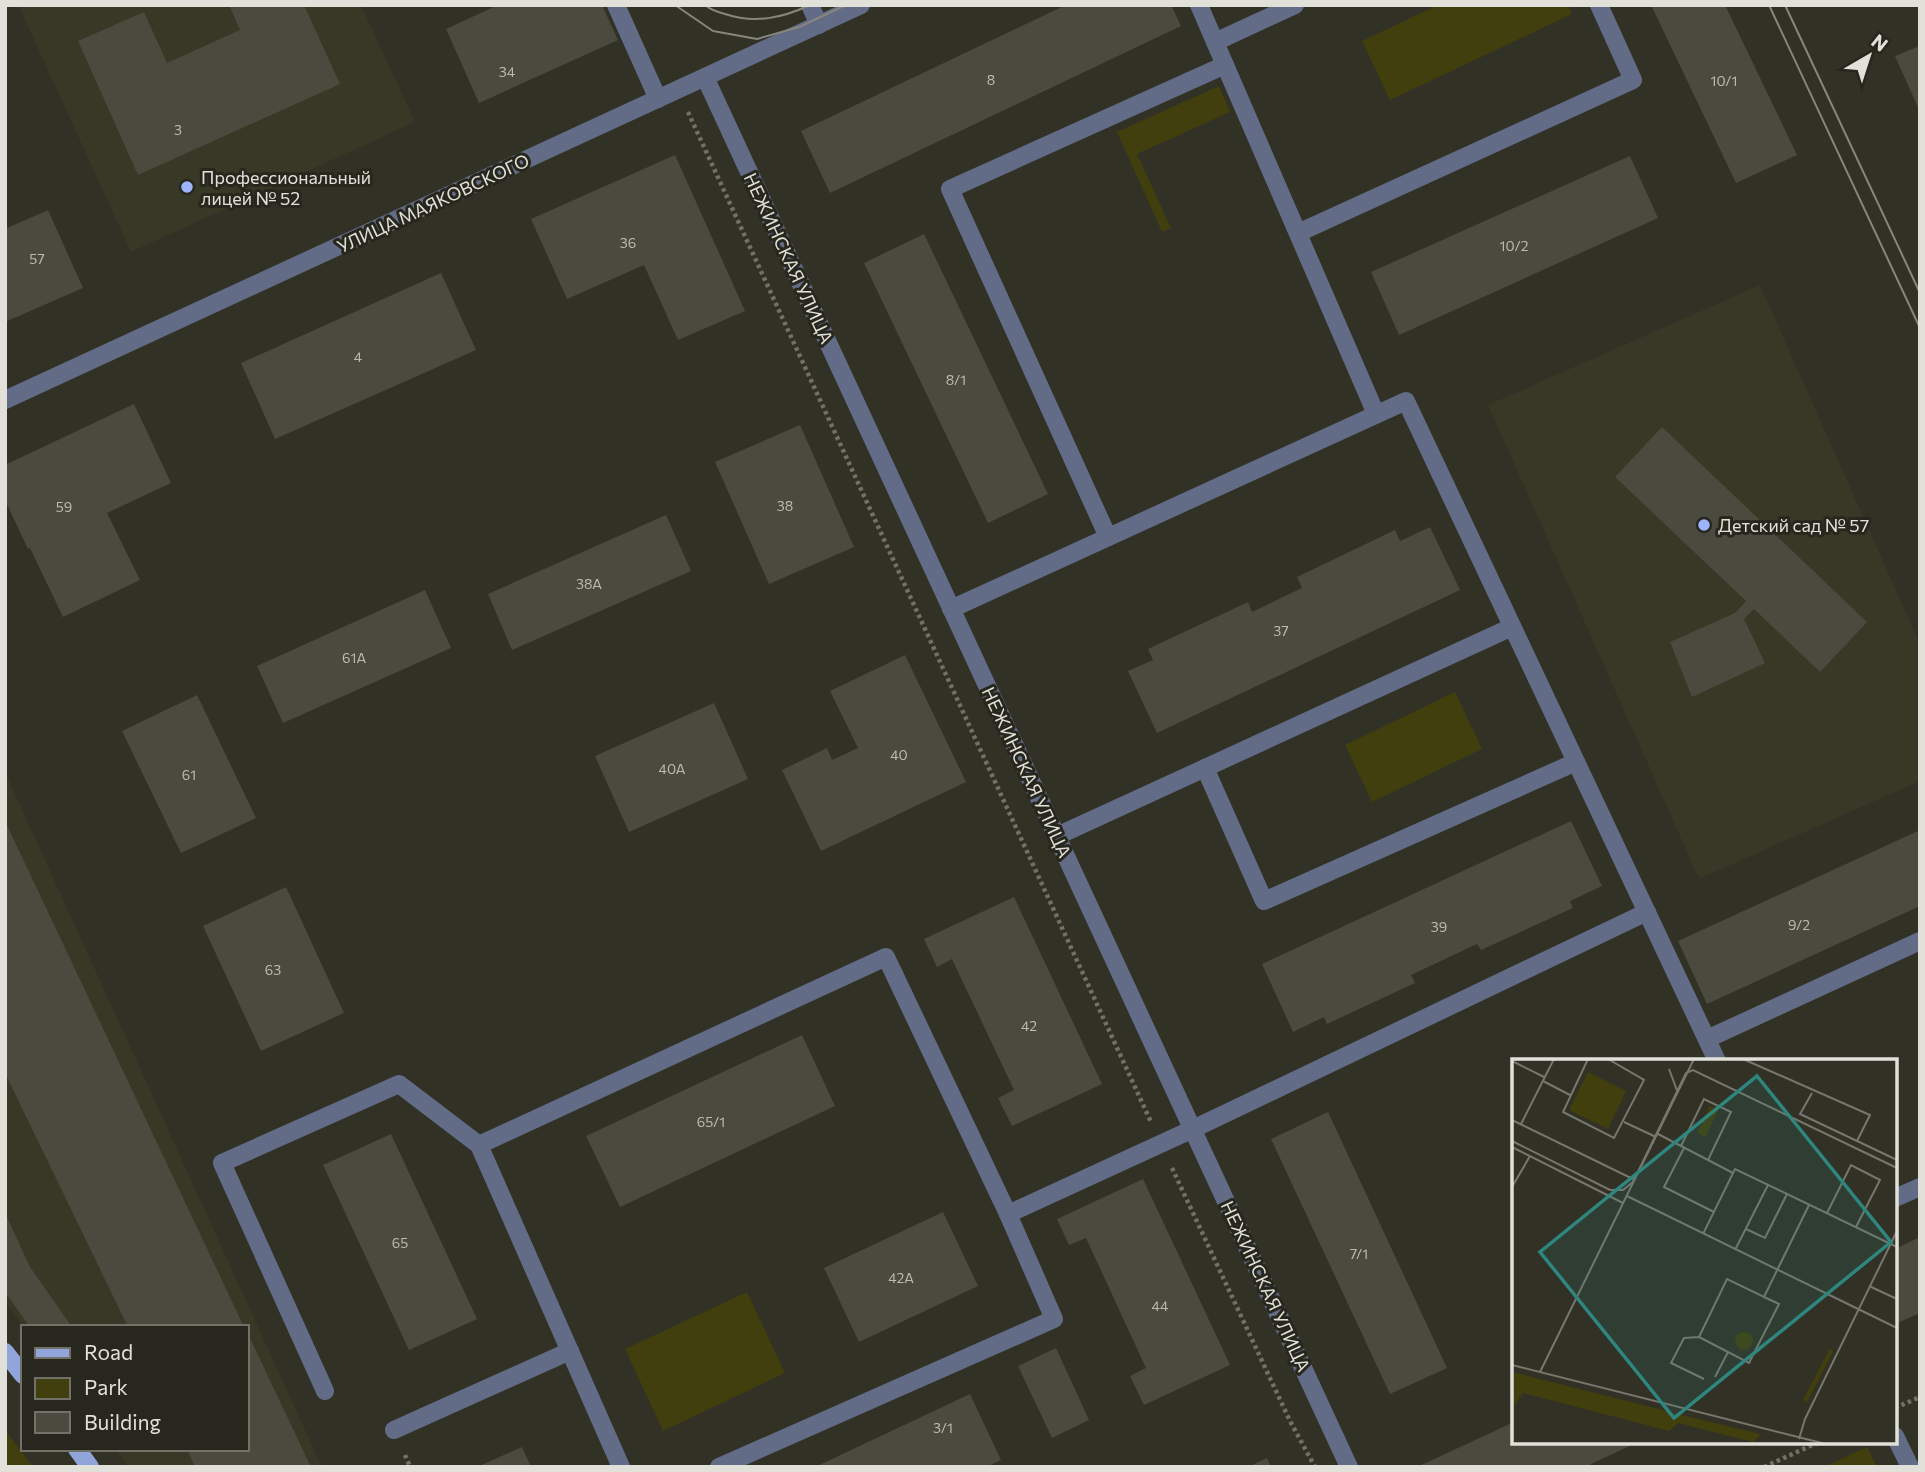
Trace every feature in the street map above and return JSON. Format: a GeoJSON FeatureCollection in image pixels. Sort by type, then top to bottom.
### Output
{"type":"FeatureCollection","features":[{"type":"Feature","properties":{"kind":"main road"},"geometry":{"type":"LineString","coordinates":[[5,1352],[21,1373]]}},
{"type":"Feature","properties":{"kind":"main road"},"geometry":{"type":"LineString","coordinates":[[78,1451],[90,1467]]}},
{"type":"Feature","properties":{"kind":"street"},"geometry":{"type":"LineString","coordinates":[[616,5],[658,99]]}},
{"type":"Feature","properties":{"kind":"street"},"geometry":{"type":"LineString","coordinates":[[810,5],[818,25]]}},
{"type":"Feature","properties":{"kind":"street","name":"УЛИЦА МАЯКОВСКОГО"},"geometry":{"type":"LineString","coordinates":[[5,400],[861,5]]}},
{"type":"Feature","properties":{"kind":"street"},"geometry":{"type":"LineString","coordinates":[[1199,5],[1376,414]]}},
{"type":"Feature","properties":{"kind":"street"},"geometry":{"type":"LineString","coordinates":[[1215,42],[1295,5]]}},
{"type":"Feature","properties":{"kind":"street"},"geometry":{"type":"LineString","coordinates":[[1298,233],[1633,80],[1599,5]]}},
{"type":"Feature","properties":{"kind":"street"},"geometry":{"type":"LineString","coordinates":[[1108,537],[950,189],[1225,65]]}},
{"type":"Feature","properties":{"kind":"street","name":"НЕЖИНСКАЯ УЛИЦА"},"geometry":{"type":"LineString","coordinates":[[705,77],[1349,1467]]}},
{"type":"Feature","properties":{"kind":"street"},"geometry":{"type":"LineString","coordinates":[[951,608],[1406,401],[1716,1059]]}},
{"type":"Feature","properties":{"kind":"street"},"geometry":{"type":"LineString","coordinates":[[1057,836],[1512,627]]}},
{"type":"Feature","properties":{"kind":"street"},"geometry":{"type":"LineString","coordinates":[[1205,768],[1264,901],[1576,762]]}},
{"type":"Feature","properties":{"kind":"street"},"geometry":{"type":"LineString","coordinates":[[1008,1214],[1193,1129],[1647,912]]}},
{"type":"Feature","properties":{"kind":"street"},"geometry":{"type":"LineString","coordinates":[[1707,1039],[1920,941]]}},
{"type":"Feature","properties":{"kind":"street"},"geometry":{"type":"LineString","coordinates":[[479,1145],[886,957],[1055,1319],[719,1467]]}},
{"type":"Feature","properties":{"kind":"street"},"geometry":{"type":"LineString","coordinates":[[325,1391],[222,1163],[399,1084],[479,1145],[621,1467]]}},
{"type":"Feature","properties":{"kind":"street"},"geometry":{"type":"LineString","coordinates":[[1897,1198],[1920,1187]]}},
{"type":"Feature","properties":{"kind":"street"},"geometry":{"type":"LineString","coordinates":[[394,1430],[570,1351]]}},
{"type":"Feature","properties":{"kind":"street"},"geometry":{"type":"LineString","coordinates":[[1897,1440],[1910,1467]]}},
{"type":"Feature","properties":{"kind":"path"},"geometry":{"type":"LineString","coordinates":[[679,89],[1161,1144],[1290,1421],[1315,1467]]}},
{"type":"Feature","properties":{"kind":"path"},"geometry":{"type":"LineString","coordinates":[[1897,1407],[1920,1397]]}},
{"type":"Feature","properties":{"kind":"path"},"geometry":{"type":"LineString","coordinates":[[1764,1467],[1815,1444]]}},
{"type":"Feature","properties":{"kind":"shaded area","name":"Профессиональный лицей № 52"},"geometry":{"type":"Polygon","coordinates":[[[18,5],[361,5],[415,122],[131,252],[18,5]]]}},
{"type":"Feature","properties":{"kind":"shaded area","name":"Детский сад № 57"},"geometry":{"type":"Polygon","coordinates":[[[1760,285],[1920,644],[1920,781],[1699,879],[1488,405],[1760,285]]]}},
{"type":"Feature","properties":{"kind":"shaded area"},"geometry":{"type":"Polygon","coordinates":[[[5,772],[322,1467],[128,1467],[116,1451],[248,1451],[248,1325],[23,1325],[5,1301],[5,772]]]}},
{"type":"Feature","properties":{"kind":"green space"},"geometry":{"type":"Polygon","coordinates":[[[1438,5],[1568,5],[1572,14],[1390,100],[1362,41],[1438,5]]]}},
{"type":"Feature","properties":{"kind":"green space"},"geometry":{"type":"Polygon","coordinates":[[[1219,86],[1230,112],[1137,154],[1171,228],[1162,232],[1117,132],[1219,86]]]}},
{"type":"Feature","properties":{"kind":"green space"},"geometry":{"type":"Polygon","coordinates":[[[1455,692],[1482,749],[1372,802],[1345,745],[1455,692]]]}},
{"type":"Feature","properties":{"kind":"green space"},"geometry":{"type":"Polygon","coordinates":[[[747,1292],[785,1373],[663,1431],[625,1349],[747,1292]]]}},
{"type":"Feature","properties":{"kind":"green space"},"geometry":{"type":"Polygon","coordinates":[[[5,1430],[33,1467],[5,1467],[5,1430]]]}},
{"type":"Feature","properties":{"kind":"green space"},"geometry":{"type":"Polygon","coordinates":[[[1867,1447],[1877,1467],[1824,1467],[1867,1447]]]}},
{"type":"Feature","properties":{"kind":"building"},"geometry":{"type":"Polygon","coordinates":[[[229,5],[304,5],[340,84],[138,175],[78,41],[144,12],[167,63],[240,30],[229,5]]]}},
{"type":"Feature","properties":{"kind":"building"},"geometry":{"type":"Polygon","coordinates":[[[498,5],[602,5],[618,40],[479,103],[446,29],[498,5]]]}},
{"type":"Feature","properties":{"kind":"building"},"geometry":{"type":"Polygon","coordinates":[[[1066,5],[1171,5],[1181,26],[830,193],[801,131],[1066,5]]]}},
{"type":"Feature","properties":{"kind":"building"},"geometry":{"type":"Polygon","coordinates":[[[1651,5],[1725,5],[1797,155],[1736,183],[1651,5]]]}},
{"type":"Feature","properties":{"kind":"building"},"geometry":{"type":"Polygon","coordinates":[[[1920,46],[1920,112],[1895,56],[1920,46]]]}},
{"type":"Feature","properties":{"kind":"building"},"geometry":{"type":"Polygon","coordinates":[[[675,155],[745,311],[678,340],[644,265],[567,299],[531,219],[675,155]]]}},
{"type":"Feature","properties":{"kind":"building"},"geometry":{"type":"Polygon","coordinates":[[[1630,156],[1658,218],[1399,335],[1371,272],[1630,156]]]}},
{"type":"Feature","properties":{"kind":"building"},"geometry":{"type":"Polygon","coordinates":[[[48,210],[83,288],[5,322],[5,229],[48,210]]]}},
{"type":"Feature","properties":{"kind":"building"},"geometry":{"type":"Polygon","coordinates":[[[924,234],[1048,494],[988,523],[864,263],[924,234]]]}},
{"type":"Feature","properties":{"kind":"building"},"geometry":{"type":"Polygon","coordinates":[[[441,273],[476,350],[275,439],[241,363],[441,273]]]}},
{"type":"Feature","properties":{"kind":"building"},"geometry":{"type":"Polygon","coordinates":[[[134,404],[171,483],[107,513],[140,580],[63,617],[5,500],[5,465],[134,404]]]}},
{"type":"Feature","properties":{"kind":"building"},"geometry":{"type":"Polygon","coordinates":[[[800,425],[854,547],[769,584],[715,462],[800,425]]]}},
{"type":"Feature","properties":{"kind":"building"},"geometry":{"type":"Polygon","coordinates":[[[1662,427],[1867,622],[1820,672],[1754,609],[1744,619],[1765,663],[1692,697],[1670,642],[1735,613],[1746,601],[1615,477],[1662,427]]]}},
{"type":"Feature","properties":{"kind":"building"},"geometry":{"type":"Polygon","coordinates":[[[666,515],[691,571],[512,650],[488,594],[666,515]]]}},
{"type":"Feature","properties":{"kind":"building"},"geometry":{"type":"Polygon","coordinates":[[[1430,527],[1460,590],[1157,733],[1128,671],[1153,660],[1148,649],[1248,602],[1252,612],[1302,588],[1297,577],[1395,530],[1400,541],[1430,527]]]}},
{"type":"Feature","properties":{"kind":"building"},"geometry":{"type":"Polygon","coordinates":[[[425,590],[451,648],[283,723],[257,666],[425,590]]]}},
{"type":"Feature","properties":{"kind":"building"},"geometry":{"type":"Polygon","coordinates":[[[905,655],[966,782],[821,851],[782,770],[827,748],[832,760],[858,748],[830,691],[905,655]]]}},
{"type":"Feature","properties":{"kind":"building"},"geometry":{"type":"Polygon","coordinates":[[[197,695],[256,818],[181,853],[122,731],[197,695]]]}},
{"type":"Feature","properties":{"kind":"building"},"geometry":{"type":"Polygon","coordinates":[[[714,703],[748,779],[629,832],[595,756],[714,703]]]}},
{"type":"Feature","properties":{"kind":"building"},"geometry":{"type":"Polygon","coordinates":[[[5,821],[243,1325],[127,1325],[5,1073],[5,821]]]}},
{"type":"Feature","properties":{"kind":"building"},"geometry":{"type":"Polygon","coordinates":[[[1571,821],[1602,886],[1570,901],[1573,908],[1481,950],[1477,944],[1411,975],[1415,983],[1327,1024],[1324,1017],[1293,1032],[1262,964],[1571,821]]]}},
{"type":"Feature","properties":{"kind":"building"},"geometry":{"type":"Polygon","coordinates":[[[1920,830],[1920,906],[1707,1004],[1678,941],[1920,830]]]}},
{"type":"Feature","properties":{"kind":"building"},"geometry":{"type":"Polygon","coordinates":[[[286,887],[344,1013],[261,1051],[203,926],[286,887]]]}},
{"type":"Feature","properties":{"kind":"building"},"geometry":{"type":"Polygon","coordinates":[[[1014,897],[1102,1084],[1012,1126],[998,1098],[1014,1090],[952,959],[937,967],[924,939],[1014,897]]]}},
{"type":"Feature","properties":{"kind":"building"},"geometry":{"type":"Polygon","coordinates":[[[802,1035],[835,1106],[620,1207],[586,1136],[802,1035]]]}},
{"type":"Feature","properties":{"kind":"building"},"geometry":{"type":"Polygon","coordinates":[[[1328,1112],[1447,1368],[1390,1394],[1271,1139],[1328,1112]]]}},
{"type":"Feature","properties":{"kind":"building"},"geometry":{"type":"Polygon","coordinates":[[[391,1134],[477,1319],[409,1350],[323,1165],[391,1134]]]}},
{"type":"Feature","properties":{"kind":"building"},"geometry":{"type":"Polygon","coordinates":[[[1143,1179],[1230,1365],[1144,1405],[1130,1376],[1146,1368],[1086,1238],[1069,1245],[1057,1219],[1143,1179]]]}},
{"type":"Feature","properties":{"kind":"building"},"geometry":{"type":"Polygon","coordinates":[[[943,1212],[978,1286],[859,1342],[824,1268],[943,1212]]]}},
{"type":"Feature","properties":{"kind":"building"},"geometry":{"type":"Polygon","coordinates":[[[5,1213],[30,1267],[71,1325],[29,1325],[5,1292],[5,1213]]]}},
{"type":"Feature","properties":{"kind":"building"},"geometry":{"type":"Polygon","coordinates":[[[1920,1237],[1920,1313],[1897,1323],[1897,1248],[1920,1237]]]}},
{"type":"Feature","properties":{"kind":"building"},"geometry":{"type":"Polygon","coordinates":[[[248,1334],[311,1467],[195,1467],[188,1451],[248,1451],[248,1334]]]}},
{"type":"Feature","properties":{"kind":"building"},"geometry":{"type":"Polygon","coordinates":[[[1056,1348],[1089,1420],[1052,1438],[1018,1366],[1056,1348]]]}},
{"type":"Feature","properties":{"kind":"building"},"geometry":{"type":"Polygon","coordinates":[[[970,1394],[1001,1460],[986,1467],[815,1467],[970,1394]]]}},
{"type":"Feature","properties":{"kind":"building"},"geometry":{"type":"Polygon","coordinates":[[[1512,1423],[1512,1444],[1634,1444],[1585,1467],[1417,1467],[1512,1423]]]}},
{"type":"Feature","properties":{"kind":"building"},"geometry":{"type":"Polygon","coordinates":[[[522,1447],[531,1467],[477,1467],[522,1447]]]}},
{"type":"Feature","properties":{"kind":"building"},"geometry":{"type":"Polygon","coordinates":[[[1267,1458],[1271,1467],[1248,1467],[1267,1458]]]}},
{"type":"Feature","properties":{"kind":"tram line"},"geometry":{"type":"LineString","coordinates":[[675,5],[713,31],[757,39],[799,27],[846,5]]}},
{"type":"Feature","properties":{"kind":"tram line"},"geometry":{"type":"LineString","coordinates":[[705,5],[717,12],[747,19],[779,16],[810,5]]}},
{"type":"Feature","properties":{"kind":"tram line"},"geometry":{"type":"LineString","coordinates":[[1769,5],[1920,328]]}},
{"type":"Feature","properties":{"kind":"tram line"},"geometry":{"type":"LineString","coordinates":[[1785,5],[1920,293]]}},
{"type":"Feature","properties":{"kind":"place","name":"Профессиональный лицей № 52"},"geometry":{"type":"Point","coordinates":[187,187]}},
{"type":"Feature","properties":{"kind":"place","name":"Детский сад № 57"},"geometry":{"type":"Point","coordinates":[1704,525]}}]}
